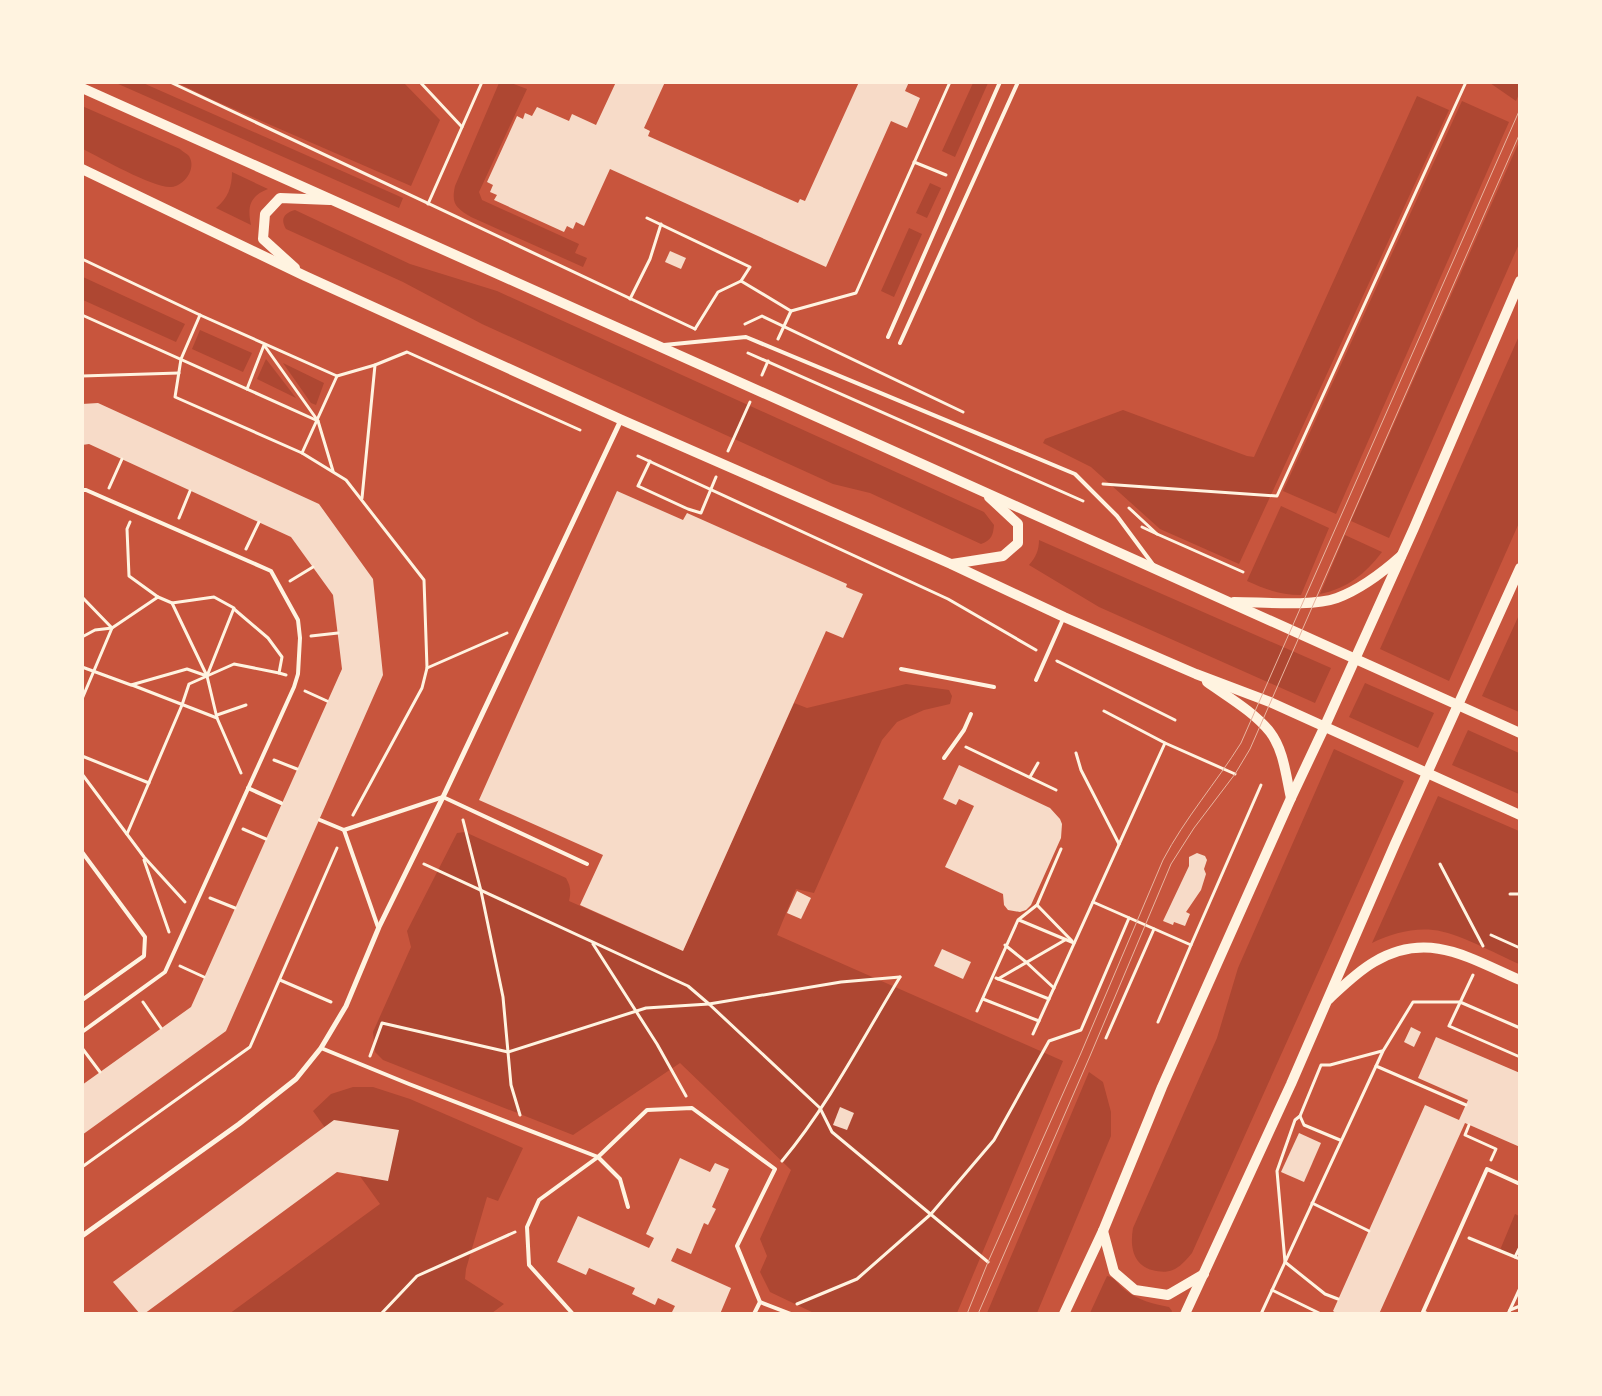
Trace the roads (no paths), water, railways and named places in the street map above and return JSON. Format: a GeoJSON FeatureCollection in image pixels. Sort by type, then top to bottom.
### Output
{"type":"FeatureCollection","features":[{"type":"Feature","properties":{"kind":"main road"},"geometry":{"type":"LineString","coordinates":[[82,88],[336,200],[656,346],[1520,733]]}},
{"type":"Feature","properties":{"kind":"main road"},"geometry":{"type":"LineString","coordinates":[[82,169],[304,276],[622,420],[1196,674],[1270,702],[1520,815]]}},
{"type":"Feature","properties":{"kind":"main road"},"geometry":{"type":"LineString","coordinates":[[304,276],[263,239],[266,214],[280,198],[336,200]]}},
{"type":"Feature","properties":{"kind":"main road"},"geometry":{"type":"LineString","coordinates":[[1064,1314],[1103,1232],[1162,1087],[1291,798],[1403,554],[1520,281]]}},
{"type":"Feature","properties":{"kind":"main road"},"geometry":{"type":"LineString","coordinates":[[951,564],[1003,556],[1018,543],[1018,524],[984,492]]}},
{"type":"Feature","properties":{"kind":"main road"},"geometry":{"type":"LineString","coordinates":[[1229,602],[1312,603],[1336,599],[1359,588],[1403,554]]}},
{"type":"Feature","properties":{"kind":"main road"},"geometry":{"type":"LineString","coordinates":[[1185,1314],[1520,568]]}},
{"type":"Feature","properties":{"kind":"main road"},"geometry":{"type":"LineString","coordinates":[[1196,674],[1252,715],[1271,733],[1282,759],[1291,798]]}},
{"type":"Feature","properties":{"kind":"main road"},"geometry":{"type":"LineString","coordinates":[[1326,1001],[1372,963],[1391,953],[1416,947],[1438,948],[1457,954],[1520,980]]}},
{"type":"Feature","properties":{"kind":"main road"},"geometry":{"type":"LineString","coordinates":[[1103,1232],[1114,1272],[1135,1290],[1168,1295],[1204,1274]]}},
{"type":"Feature","properties":{"kind":"street"},"geometry":{"type":"LineString","coordinates":[[82,1236],[239,1124],[296,1079],[322,1048],[346,1006],[378,928],[443,797],[622,420]]}},
{"type":"Feature","properties":{"kind":"lane"},"geometry":{"type":"LineString","coordinates":[[888,337],[1000,82]]}},
{"type":"Feature","properties":{"kind":"lane"},"geometry":{"type":"LineString","coordinates":[[900,343],[1018,82]]}},
{"type":"Feature","properties":{"kind":"lane"},"geometry":{"type":"LineString","coordinates":[[656,346],[746,337],[1075,474],[1117,516],[1157,570]]}},
{"type":"Feature","properties":{"kind":"lane"},"geometry":{"type":"LineString","coordinates":[[82,490],[86,490],[271,572],[298,620],[300,638],[297,678],[294,687],[164,972],[82,1032]]}},
{"type":"Feature","properties":{"kind":"lane"},"geometry":{"type":"LineString","coordinates":[[1036,680],[1064,616]]}},
{"type":"Feature","properties":{"kind":"lane"},"geometry":{"type":"LineString","coordinates":[[901,669],[994,687]]}},
{"type":"Feature","properties":{"kind":"lane"},"geometry":{"type":"LineString","coordinates":[[944,758],[964,730],[971,714]]}},
{"type":"Feature","properties":{"kind":"lane"},"geometry":{"type":"LineString","coordinates":[[248,788],[281,803]]}},
{"type":"Feature","properties":{"kind":"lane"},"geometry":{"type":"LineString","coordinates":[[320,820],[344,830],[443,797],[587,864]]}},
{"type":"Feature","properties":{"kind":"lane"},"geometry":{"type":"LineString","coordinates":[[344,830],[378,928]]}},
{"type":"Feature","properties":{"kind":"lane"},"geometry":{"type":"LineString","coordinates":[[82,852],[145,937],[144,956],[82,1000]]}},
{"type":"Feature","properties":{"kind":"lane"},"geometry":{"type":"LineString","coordinates":[[322,1048],[598,1157],[620,1179],[628,1207]]}},
{"type":"Feature","properties":{"kind":"lane"},"geometry":{"type":"LineString","coordinates":[[573,1314],[529,1265],[527,1227],[539,1200],[598,1157],[647,1110],[692,1108],[775,1169],[737,1246],[760,1302],[791,1314]]}},
{"type":"Feature","properties":{"kind":"lane"},"geometry":{"type":"LineString","coordinates":[[1427,1314],[1423,1312],[1487,1169],[1520,1184]]}},
{"type":"Feature","properties":{"kind":"lane"},"geometry":{"type":"LineString","coordinates":[[754,1314],[760,1302]]}},
{"type":"Feature","properties":{"kind":"tram line"},"geometry":{"type":"LineString","coordinates":[[967,1314],[1163,860],[1181,830],[1241,743],[1520,109]]}},
{"type":"Feature","properties":{"kind":"tram line"},"geometry":{"type":"LineString","coordinates":[[978,1314],[1171,864],[1194,828],[1235,774],[1250,749],[1520,133]]}}]}
